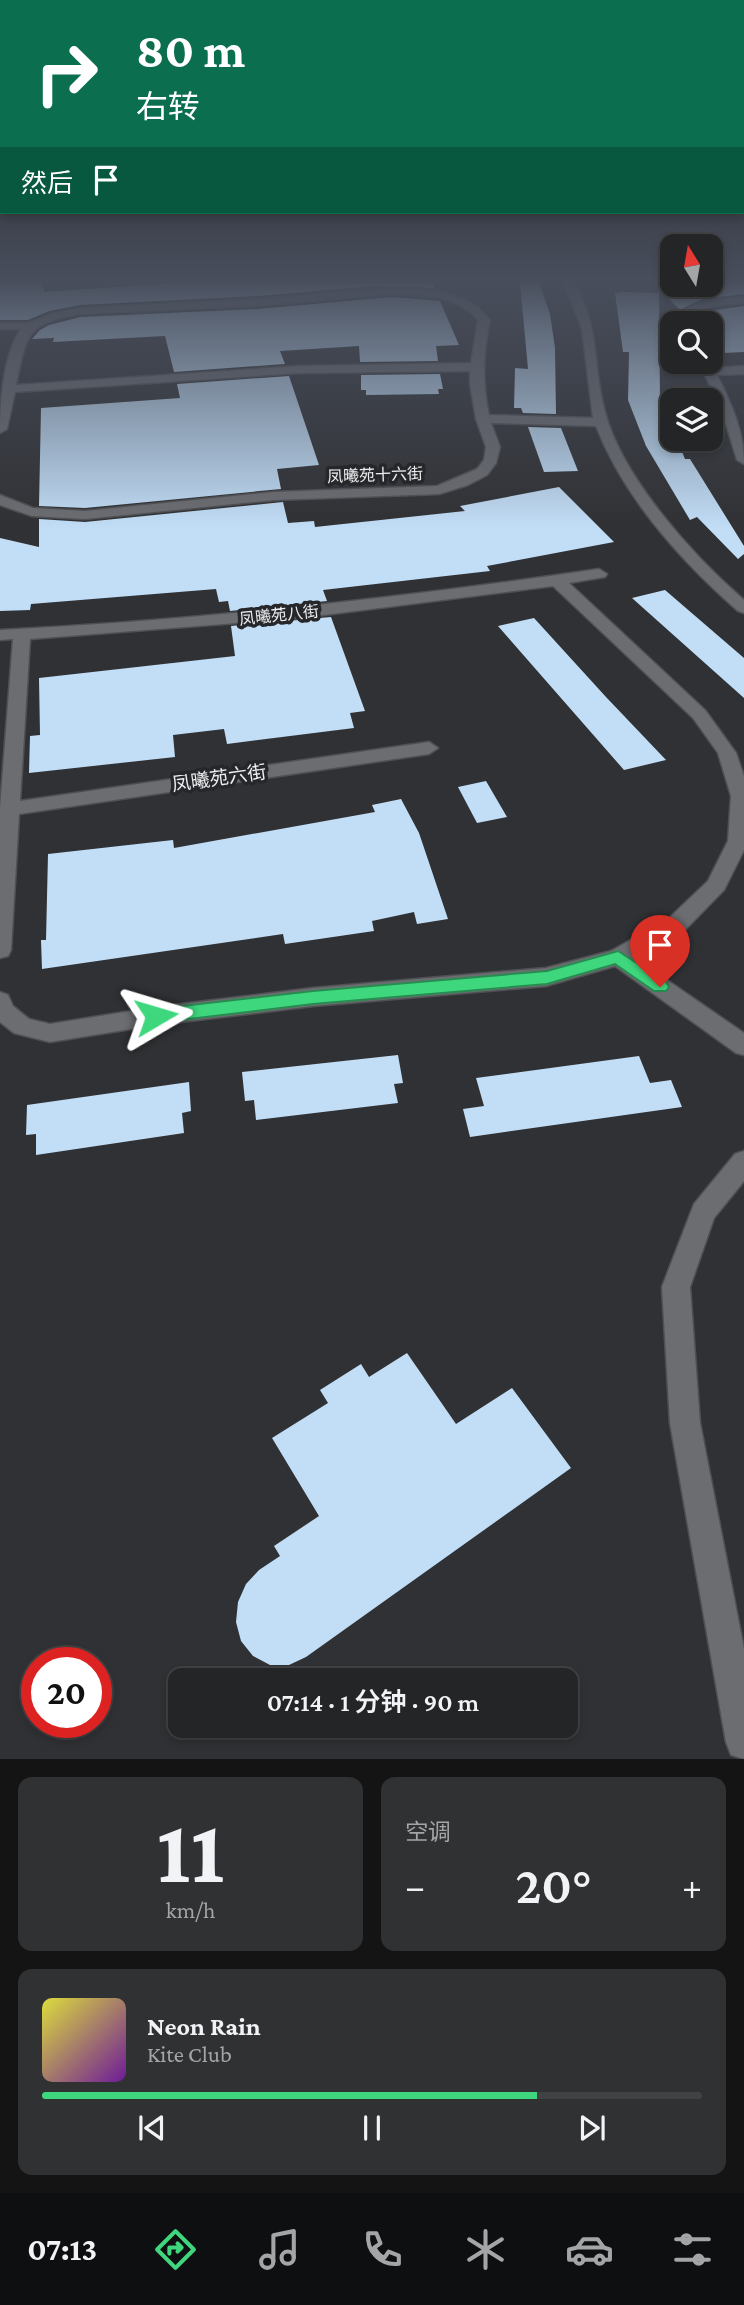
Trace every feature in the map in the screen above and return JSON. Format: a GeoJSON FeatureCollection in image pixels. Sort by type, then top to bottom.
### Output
{"type":"FeatureCollection","features":[{"type":"Feature","properties":{"kind":"street"},"geometry":{"type":"LineString","coordinates":[[0,429],[14,365]]}},
{"type":"Feature","properties":{"kind":"street"},"geometry":{"type":"LineString","coordinates":[[593,365],[597,410],[608,441],[646,505],[680,547],[744,608]]}},
{"type":"Feature","properties":{"kind":"street"},"geometry":{"type":"LineString","coordinates":[[9,389],[149,382],[321,367],[476,367]]}},
{"type":"Feature","properties":{"kind":"street","name":"凤曦苑十六街"},"geometry":{"type":"LineString","coordinates":[[0,499],[11,506],[32,512],[85,515],[247,498],[439,490],[482,472],[491,460],[492,447],[482,419],[476,367]]}},
{"type":"Feature","properties":{"kind":"street"},"geometry":{"type":"LineString","coordinates":[[723,368],[744,370]]}},
{"type":"Feature","properties":{"kind":"street"},"geometry":{"type":"LineString","coordinates":[[710,374],[726,405],[744,460]]}},
{"type":"Feature","properties":{"kind":"street"},"geometry":{"type":"LineString","coordinates":[[482,419],[602,422]]}},
{"type":"Feature","properties":{"kind":"street","name":"凤曦苑八街"},"geometry":{"type":"LineString","coordinates":[[0,635],[322,611],[599,575]]}},
{"type":"Feature","properties":{"kind":"street"},"geometry":{"type":"LineString","coordinates":[[0,1001],[3,1011],[22,1027],[50,1032],[313,997],[547,977],[618,957],[676,925],[717,885],[738,841],[741,796],[727,753],[699,714],[557,581]]}},
{"type":"Feature","properties":{"kind":"street"},"geometry":{"type":"LineString","coordinates":[[0,950],[22,634]]}},
{"type":"Feature","properties":{"kind":"street","name":"凤曦苑六街"},"geometry":{"type":"LineString","coordinates":[[10,809],[429,748]]}},
{"type":"Feature","properties":{"kind":"street"},"geometry":{"type":"LineString","coordinates":[[618,957],[744,1046]]}},
{"type":"Feature","properties":{"kind":"street"},"geometry":{"type":"LineString","coordinates":[[744,1162],[703,1212],[676,1287],[685,1423],[744,1742]]}},
{"type":"Feature","properties":{"kind":"building"},"geometry":{"type":"Polygon","coordinates":[[[172,365],[270,365],[174,372],[172,365]]]}},
{"type":"Feature","properties":{"kind":"building"},"geometry":{"type":"Polygon","coordinates":[[[528,365],[555,365],[556,414],[523,413],[521,408],[514,408],[515,368],[528,369],[528,365]]]}},
{"type":"Feature","properties":{"kind":"building"},"geometry":{"type":"Polygon","coordinates":[[[629,365],[660,365],[660,451],[682,451],[685,459],[690,459],[744,546],[744,554],[738,559],[697,517],[690,520],[646,446],[628,400],[629,365]]]}},
{"type":"Feature","properties":{"kind":"building"},"geometry":{"type":"Polygon","coordinates":[[[440,374],[443,389],[438,389],[439,394],[366,395],[366,390],[361,390],[361,375],[440,374]]]}},
{"type":"Feature","properties":{"kind":"building"},"geometry":{"type":"Polygon","coordinates":[[[289,376],[319,465],[277,469],[281,489],[85,508],[39,506],[41,408],[180,398],[177,384],[289,376]]]}},
{"type":"Feature","properties":{"kind":"building"},"geometry":{"type":"Polygon","coordinates":[[[528,427],[561,428],[578,471],[544,472],[528,427]]]}},
{"type":"Feature","properties":{"kind":"building"},"geometry":{"type":"Polygon","coordinates":[[[559,487],[614,542],[487,566],[490,571],[323,590],[327,601],[230,611],[228,601],[219,602],[216,589],[31,604],[30,610],[0,611],[0,538],[39,547],[39,519],[85,522],[283,502],[288,523],[314,521],[315,527],[465,511],[460,506],[559,487]]]}},
{"type":"Feature","properties":{"kind":"building"},"geometry":{"type":"Polygon","coordinates":[[[665,590],[744,658],[744,698],[632,598],[665,590]]]}},
{"type":"Feature","properties":{"kind":"building"},"geometry":{"type":"Polygon","coordinates":[[[331,617],[365,711],[350,713],[354,728],[227,744],[224,729],[173,735],[175,757],[29,773],[30,736],[40,735],[39,678],[235,656],[231,626],[331,617]]]}},
{"type":"Feature","properties":{"kind":"building"},"geometry":{"type":"Polygon","coordinates":[[[534,618],[666,760],[624,770],[498,626],[534,618]]]}},
{"type":"Feature","properties":{"kind":"building"},"geometry":{"type":"Polygon","coordinates":[[[486,781],[507,817],[477,823],[458,787],[486,781]]]}},
{"type":"Feature","properties":{"kind":"building"},"geometry":{"type":"Polygon","coordinates":[[[401,799],[419,833],[448,919],[417,924],[414,912],[372,921],[374,931],[285,944],[283,934],[42,969],[41,940],[46,940],[48,854],[173,840],[174,848],[375,812],[372,805],[401,799]]]}},
{"type":"Feature","properties":{"kind":"building"},"geometry":{"type":"Polygon","coordinates":[[[398,1055],[403,1083],[394,1084],[398,1103],[256,1120],[254,1100],[245,1101],[242,1072],[398,1055]]]}},
{"type":"Feature","properties":{"kind":"building"},"geometry":{"type":"Polygon","coordinates":[[[639,1056],[650,1083],[671,1080],[682,1107],[470,1137],[463,1109],[484,1106],[476,1078],[639,1056]]]}},
{"type":"Feature","properties":{"kind":"building"},"geometry":{"type":"Polygon","coordinates":[[[189,1082],[191,1111],[182,1113],[184,1133],[36,1155],[36,1134],[26,1135],[27,1105],[189,1082]]]}},
{"type":"Feature","properties":{"kind":"building"},"geometry":{"type":"Polygon","coordinates":[[[407,1353],[456,1424],[512,1388],[571,1468],[306,1657],[289,1665],[270,1665],[253,1656],[241,1641],[236,1622],[238,1602],[246,1584],[259,1570],[280,1556],[274,1546],[319,1516],[272,1438],[328,1403],[320,1390],[361,1364],[369,1377],[407,1353]]]}},
{"type":"Feature","properties":{"kind":"route"},"geometry":{"type":"LineString","coordinates":[[156,1016],[313,997],[547,977],[618,957],[660,987]]}}]}
